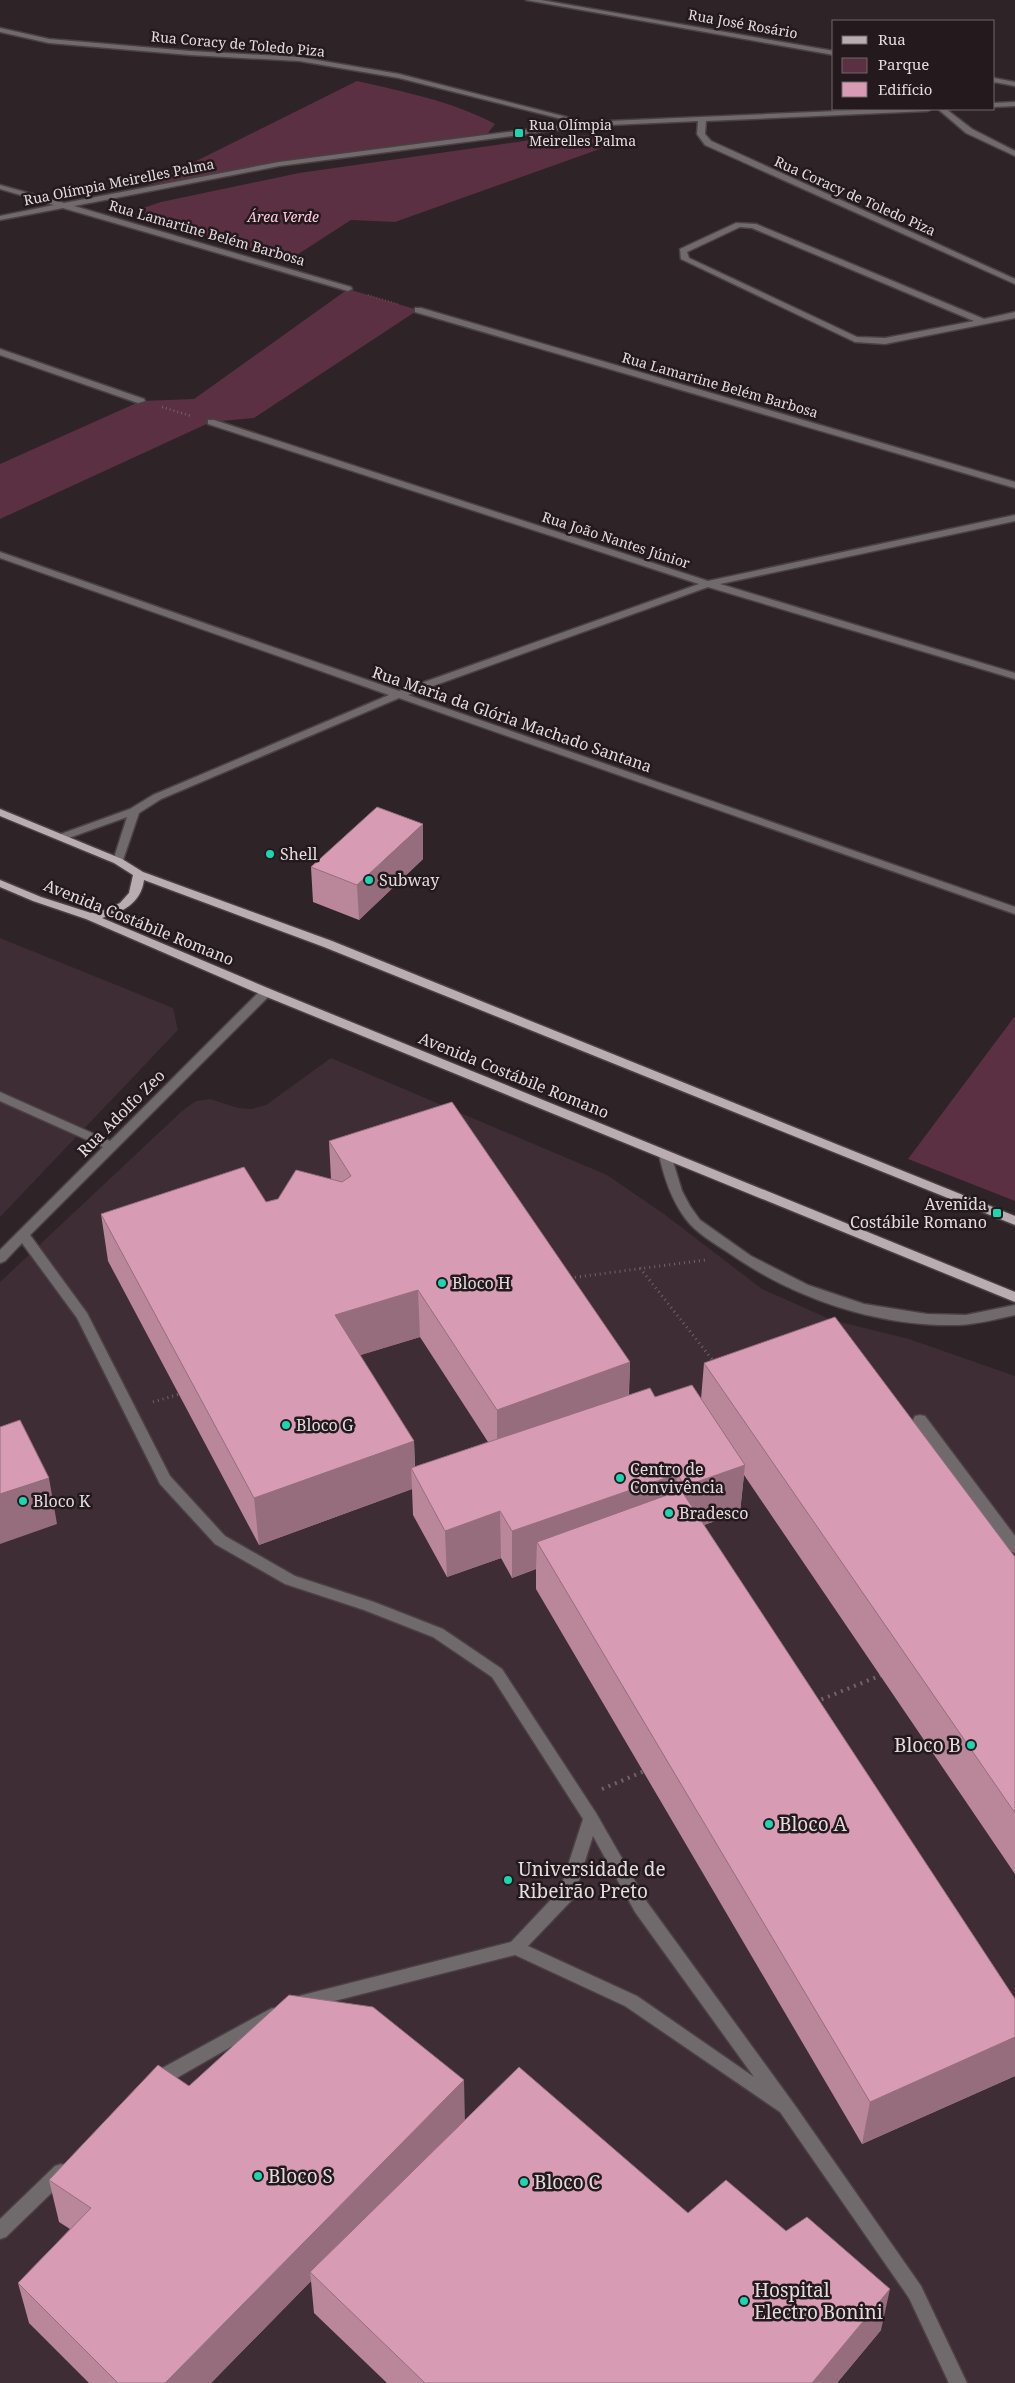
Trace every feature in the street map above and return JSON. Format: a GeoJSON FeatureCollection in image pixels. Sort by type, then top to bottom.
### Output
{"type":"FeatureCollection","features":[{"type":"Feature","properties":{"kind":"main road"},"geometry":{"type":"LineString","coordinates":[[0,812],[118,861],[139,874],[328,944],[1015,1221]]}},
{"type":"Feature","properties":{"kind":"main road"},"geometry":{"type":"LineString","coordinates":[[90,917],[115,911],[132,899],[138,887],[139,874]]}},
{"type":"Feature","properties":{"kind":"main road","name":"Avenida Costábile Romano"},"geometry":{"type":"LineString","coordinates":[[0,882],[37,898],[90,917],[266,992],[1015,1298]]}},
{"type":"Feature","properties":{"kind":"street","name":"Rua José Rosário"},"geometry":{"type":"LineString","coordinates":[[529,0],[832,52]]}},
{"type":"Feature","properties":{"kind":"street","name":"Rua Coracy de Toledo Piza"},"geometry":{"type":"LineString","coordinates":[[0,30],[49,41],[190,53],[299,59],[399,76],[589,124]]}},
{"type":"Feature","properties":{"kind":"street"},"geometry":{"type":"LineString","coordinates":[[995,80],[1015,84]]}},
{"type":"Feature","properties":{"kind":"street"},"geometry":{"type":"LineString","coordinates":[[995,105],[1015,104]]}},
{"type":"Feature","properties":{"kind":"street","name":"Rua Olímpia Meirelles Palma"},"geometry":{"type":"LineString","coordinates":[[0,218],[279,164],[589,124],[907,110]]}},
{"type":"Feature","properties":{"kind":"street"},"geometry":{"type":"LineString","coordinates":[[943,110],[968,131],[1015,154]]}},
{"type":"Feature","properties":{"kind":"street","name":"Rua Coracy de Toledo Piza"},"geometry":{"type":"LineString","coordinates":[[702,120],[701,134],[708,143],[1015,282]]}},
{"type":"Feature","properties":{"kind":"street","name":"Rua Lamartine Belém Barbosa"},"geometry":{"type":"LineString","coordinates":[[0,187],[348,289]]}},
{"type":"Feature","properties":{"kind":"street"},"geometry":{"type":"LineString","coordinates":[[982,321],[754,226],[739,225],[733,227],[683,251],[685,259],[855,338],[885,341],[1015,315]]}},
{"type":"Feature","properties":{"kind":"street","name":"Rua Lamartine Belém Barbosa"},"geometry":{"type":"LineString","coordinates":[[418,310],[1015,485]]}},
{"type":"Feature","properties":{"kind":"street"},"geometry":{"type":"LineString","coordinates":[[0,352],[141,401]]}},
{"type":"Feature","properties":{"kind":"street","name":"Rua João Nantes Júnior"},"geometry":{"type":"LineString","coordinates":[[211,422],[708,584],[1015,676]]}},
{"type":"Feature","properties":{"kind":"street"},"geometry":{"type":"LineString","coordinates":[[62,837],[134,811],[157,796],[398,695],[708,584],[1015,518]]}},
{"type":"Feature","properties":{"kind":"street","name":"Rua Maria da Glória Machado Santana"},"geometry":{"type":"LineString","coordinates":[[0,555],[1015,912]]}},
{"type":"Feature","properties":{"kind":"street"},"geometry":{"type":"LineString","coordinates":[[118,861],[134,811]]}},
{"type":"Feature","properties":{"kind":"street","name":"Rua Adolfo Zeo"},"geometry":{"type":"LineString","coordinates":[[0,1258],[266,992]]}},
{"type":"Feature","properties":{"kind":"street"},"geometry":{"type":"LineString","coordinates":[[0,1096],[111,1146]]}},
{"type":"Feature","properties":{"kind":"street"},"geometry":{"type":"LineString","coordinates":[[665,1155],[672,1187],[696,1222],[740,1256],[783,1280],[836,1300],[896,1316],[959,1320],[1015,1310]]}},
{"type":"Feature","properties":{"kind":"street"},"geometry":{"type":"LineString","coordinates":[[23,1234],[82,1316],[165,1480],[220,1540],[290,1580],[369,1606],[438,1633],[497,1673],[591,1818],[642,1907],[788,2110],[914,2292],[958,2383]]}},
{"type":"Feature","properties":{"kind":"street"},"geometry":{"type":"LineString","coordinates":[[920,1420],[1015,1547]]}},
{"type":"Feature","properties":{"kind":"street"},"geometry":{"type":"LineString","coordinates":[[147,2090],[161,2077],[290,2005],[516,1948],[567,1894],[591,1818]]}},
{"type":"Feature","properties":{"kind":"street"},"geometry":{"type":"LineString","coordinates":[[516,1948],[631,2001],[788,2110]]}},
{"type":"Feature","properties":{"kind":"street"},"geometry":{"type":"LineString","coordinates":[[0,2231],[70,2164]]}},
{"type":"Feature","properties":{"kind":"path"},"geometry":{"type":"LineString","coordinates":[[348,289],[418,310]]}},
{"type":"Feature","properties":{"kind":"path"},"geometry":{"type":"LineString","coordinates":[[141,401],[211,422]]}},
{"type":"Feature","properties":{"kind":"path"},"geometry":{"type":"LineString","coordinates":[[564,1279],[740,1256]]}},
{"type":"Feature","properties":{"kind":"path"},"geometry":{"type":"LineString","coordinates":[[640,1268],[721,1370]]}},
{"type":"Feature","properties":{"kind":"path"},"geometry":{"type":"LineString","coordinates":[[129,1410],[186,1393]]}},
{"type":"Feature","properties":{"kind":"path"},"geometry":{"type":"LineString","coordinates":[[806,1706],[888,1672]]}},
{"type":"Feature","properties":{"kind":"path"},"geometry":{"type":"LineString","coordinates":[[578,1798],[651,1769]]}},
{"type":"Feature","properties":{"kind":"shaded area"},"geometry":{"type":"Polygon","coordinates":[[[0,938],[173,1008],[178,1030],[0,1217],[0,938]]]}},
{"type":"Feature","properties":{"kind":"shaded area","name":"Universidade de Ribeirão Preto"},"geometry":{"type":"Polygon","coordinates":[[[331,1058],[607,1175],[664,1214],[762,1289],[832,1320],[909,1339],[1015,1376],[1015,2383],[0,2383],[0,1282],[182,1111],[196,1101],[210,1099],[238,1108],[251,1109],[266,1105],[331,1058]]]}},
{"type":"Feature","properties":{"kind":"green space"},"geometry":{"type":"Polygon","coordinates":[[[357,81],[445,103],[495,124],[485,137],[279,164],[148,185],[357,81]]]}},
{"type":"Feature","properties":{"kind":"green space","name":"Área Verde"},"geometry":{"type":"Polygon","coordinates":[[[591,135],[611,145],[395,222],[351,220],[289,260],[147,218],[143,208],[161,202],[299,173],[552,137],[591,135]]]}},
{"type":"Feature","properties":{"kind":"green space"},"geometry":{"type":"Polygon","coordinates":[[[348,289],[418,310],[254,418],[211,422],[0,519],[0,464],[141,401],[194,399],[348,289]]]}},
{"type":"Feature","properties":{"kind":"green space"},"geometry":{"type":"Polygon","coordinates":[[[1015,1016],[1015,1201],[908,1159],[1015,1016]]]}},
{"type":"Feature","properties":{"kind":"building"},"geometry":{"type":"Polygon","coordinates":[[[377,807],[423,824],[357,885],[311,867],[377,807]]]}},
{"type":"Feature","properties":{"kind":"building"},"geometry":{"type":"Polygon","coordinates":[[[452,1102],[630,1362],[497,1410],[418,1290],[335,1315],[414,1441],[254,1498],[101,1214],[244,1167],[266,1202],[278,1199],[296,1170],[342,1182],[351,1176],[329,1141],[452,1102]]]}},
{"type":"Feature","properties":{"kind":"building","name":"Bloco B"},"geometry":{"type":"Polygon","coordinates":[[[835,1317],[1015,1557],[1015,1813],[704,1363],[835,1317]]]}},
{"type":"Feature","properties":{"kind":"building"},"geometry":{"type":"Polygon","coordinates":[[[692,1385],[745,1465],[685,1486],[677,1474],[512,1531],[500,1511],[445,1531],[411,1468],[650,1388],[655,1397],[692,1385]]]}},
{"type":"Feature","properties":{"kind":"building"},"geometry":{"type":"Polygon","coordinates":[[[20,1420],[49,1478],[0,1494],[0,1427],[20,1420]]]}},
{"type":"Feature","properties":{"kind":"building","name":"Bloco A"},"geometry":{"type":"Polygon","coordinates":[[[681,1490],[1015,1999],[1015,2037],[870,2102],[537,1542],[681,1490]]]}},
{"type":"Feature","properties":{"kind":"building","name":"Bloco S"},"geometry":{"type":"Polygon","coordinates":[[[289,1995],[373,2007],[464,2080],[165,2383],[118,2383],[18,2283],[91,2208],[49,2180],[158,2065],[189,2086],[289,1995]]]}},
{"type":"Feature","properties":{"kind":"building"},"geometry":{"type":"Polygon","coordinates":[[[519,2067],[688,2213],[726,2180],[786,2231],[807,2217],[890,2289],[812,2383],[425,2383],[310,2272],[519,2067]]]}},
{"type":"Feature","properties":{"kind":"place","name":"Rua Olímpia Meirelles Palma"},"geometry":{"type":"Point","coordinates":[519,133]}},
{"type":"Feature","properties":{"kind":"place","name":"Shell"},"geometry":{"type":"Point","coordinates":[270,854]}},
{"type":"Feature","properties":{"kind":"place","name":"Subway"},"geometry":{"type":"Point","coordinates":[369,880]}},
{"type":"Feature","properties":{"kind":"place","name":"Avenida Costábile Romano"},"geometry":{"type":"Point","coordinates":[997,1213]}},
{"type":"Feature","properties":{"kind":"place","name":"Bloco H"},"geometry":{"type":"Point","coordinates":[442,1283]}},
{"type":"Feature","properties":{"kind":"place","name":"Bloco G"},"geometry":{"type":"Point","coordinates":[286,1425]}},
{"type":"Feature","properties":{"kind":"place","name":"Centro de Convivência"},"geometry":{"type":"Point","coordinates":[620,1478]}},
{"type":"Feature","properties":{"kind":"place","name":"Bloco K"},"geometry":{"type":"Point","coordinates":[23,1501]}},
{"type":"Feature","properties":{"kind":"place","name":"Bradesco"},"geometry":{"type":"Point","coordinates":[669,1513]}},
{"type":"Feature","properties":{"kind":"place","name":"Bloco B"},"geometry":{"type":"Point","coordinates":[971,1745]}},
{"type":"Feature","properties":{"kind":"place","name":"Bloco A"},"geometry":{"type":"Point","coordinates":[769,1824]}},
{"type":"Feature","properties":{"kind":"place","name":"Universidade de Ribeirão Preto"},"geometry":{"type":"Point","coordinates":[508,1880]}},
{"type":"Feature","properties":{"kind":"place","name":"Bloco S"},"geometry":{"type":"Point","coordinates":[258,2176]}},
{"type":"Feature","properties":{"kind":"place","name":"Bloco C"},"geometry":{"type":"Point","coordinates":[524,2182]}},
{"type":"Feature","properties":{"kind":"place","name":"Hospital Electro Bonini"},"geometry":{"type":"Point","coordinates":[744,2301]}}]}
